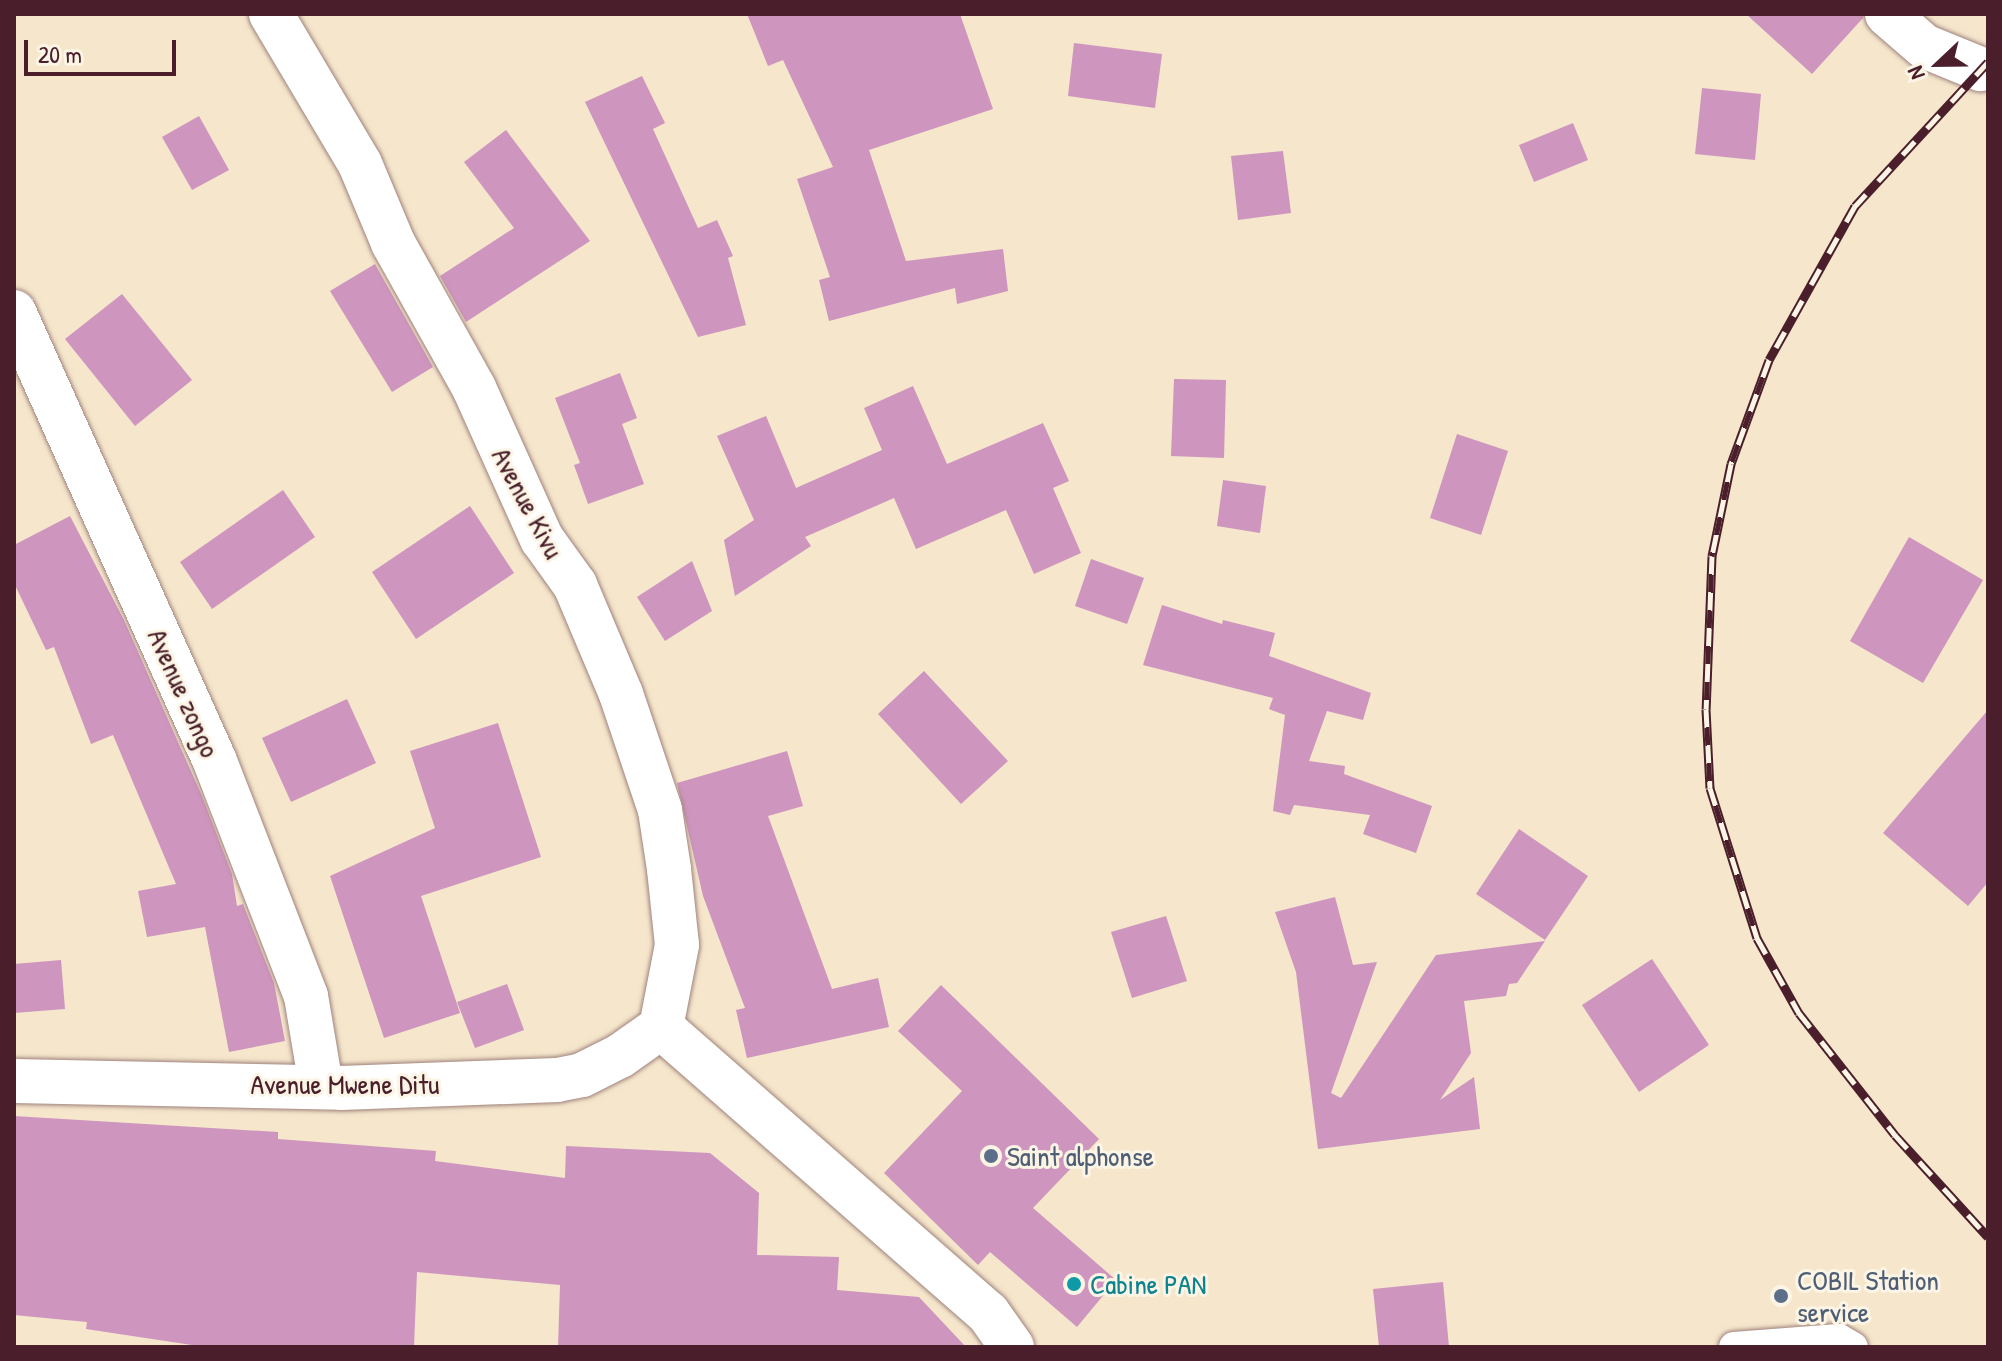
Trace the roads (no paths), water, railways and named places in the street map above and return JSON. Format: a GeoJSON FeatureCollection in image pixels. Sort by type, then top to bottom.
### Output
{"type":"FeatureCollection","features":[{"type":"Feature","properties":{"kind":"street","name":"Avenue Kivu"},"geometry":{"type":"LineString","coordinates":[[271,14],[360,164],[393,243],[474,388],[542,539],[575,585],[647,761],[669,869],[677,945],[661,1027]]}},
{"type":"Feature","properties":{"kind":"street"},"geometry":{"type":"LineString","coordinates":[[1887,14],[1924,46],[1980,69]]}},
{"type":"Feature","properties":{"kind":"street","name":"Avenue zongo"},"geometry":{"type":"LineString","coordinates":[[14,312],[214,759],[306,996],[321,1086]]}},
{"type":"Feature","properties":{"kind":"street","name":"Avenue Mwene Ditu"},"geometry":{"type":"LineString","coordinates":[[14,1081],[321,1086],[557,1080],[582,1075],[620,1056],[661,1027]]}},
{"type":"Feature","properties":{"kind":"street"},"geometry":{"type":"LineString","coordinates":[[661,1027],[988,1313],[1012,1347]]}},
{"type":"Feature","properties":{"kind":"lane"},"geometry":{"type":"LineString","coordinates":[[1734,1347],[1839,1339],[1853,1347]]}},
{"type":"Feature","properties":{"kind":"railway"},"geometry":{"type":"LineString","coordinates":[[1988,62],[1855,206],[1769,360],[1731,464],[1712,556],[1706,709],[1710,788],[1757,938],[1799,1013],[1895,1135],[1988,1237]]}},
{"type":"Feature","properties":{"kind":"place","name":"Saint alphonse"},"geometry":{"type":"Point","coordinates":[991,1156]}},
{"type":"Feature","properties":{"kind":"place","name":"Cabine PAN"},"geometry":{"type":"Point","coordinates":[1074,1284]}},
{"type":"Feature","properties":{"kind":"place","name":"COBIL Station service"},"geometry":{"type":"Point","coordinates":[1781,1296]}}]}
